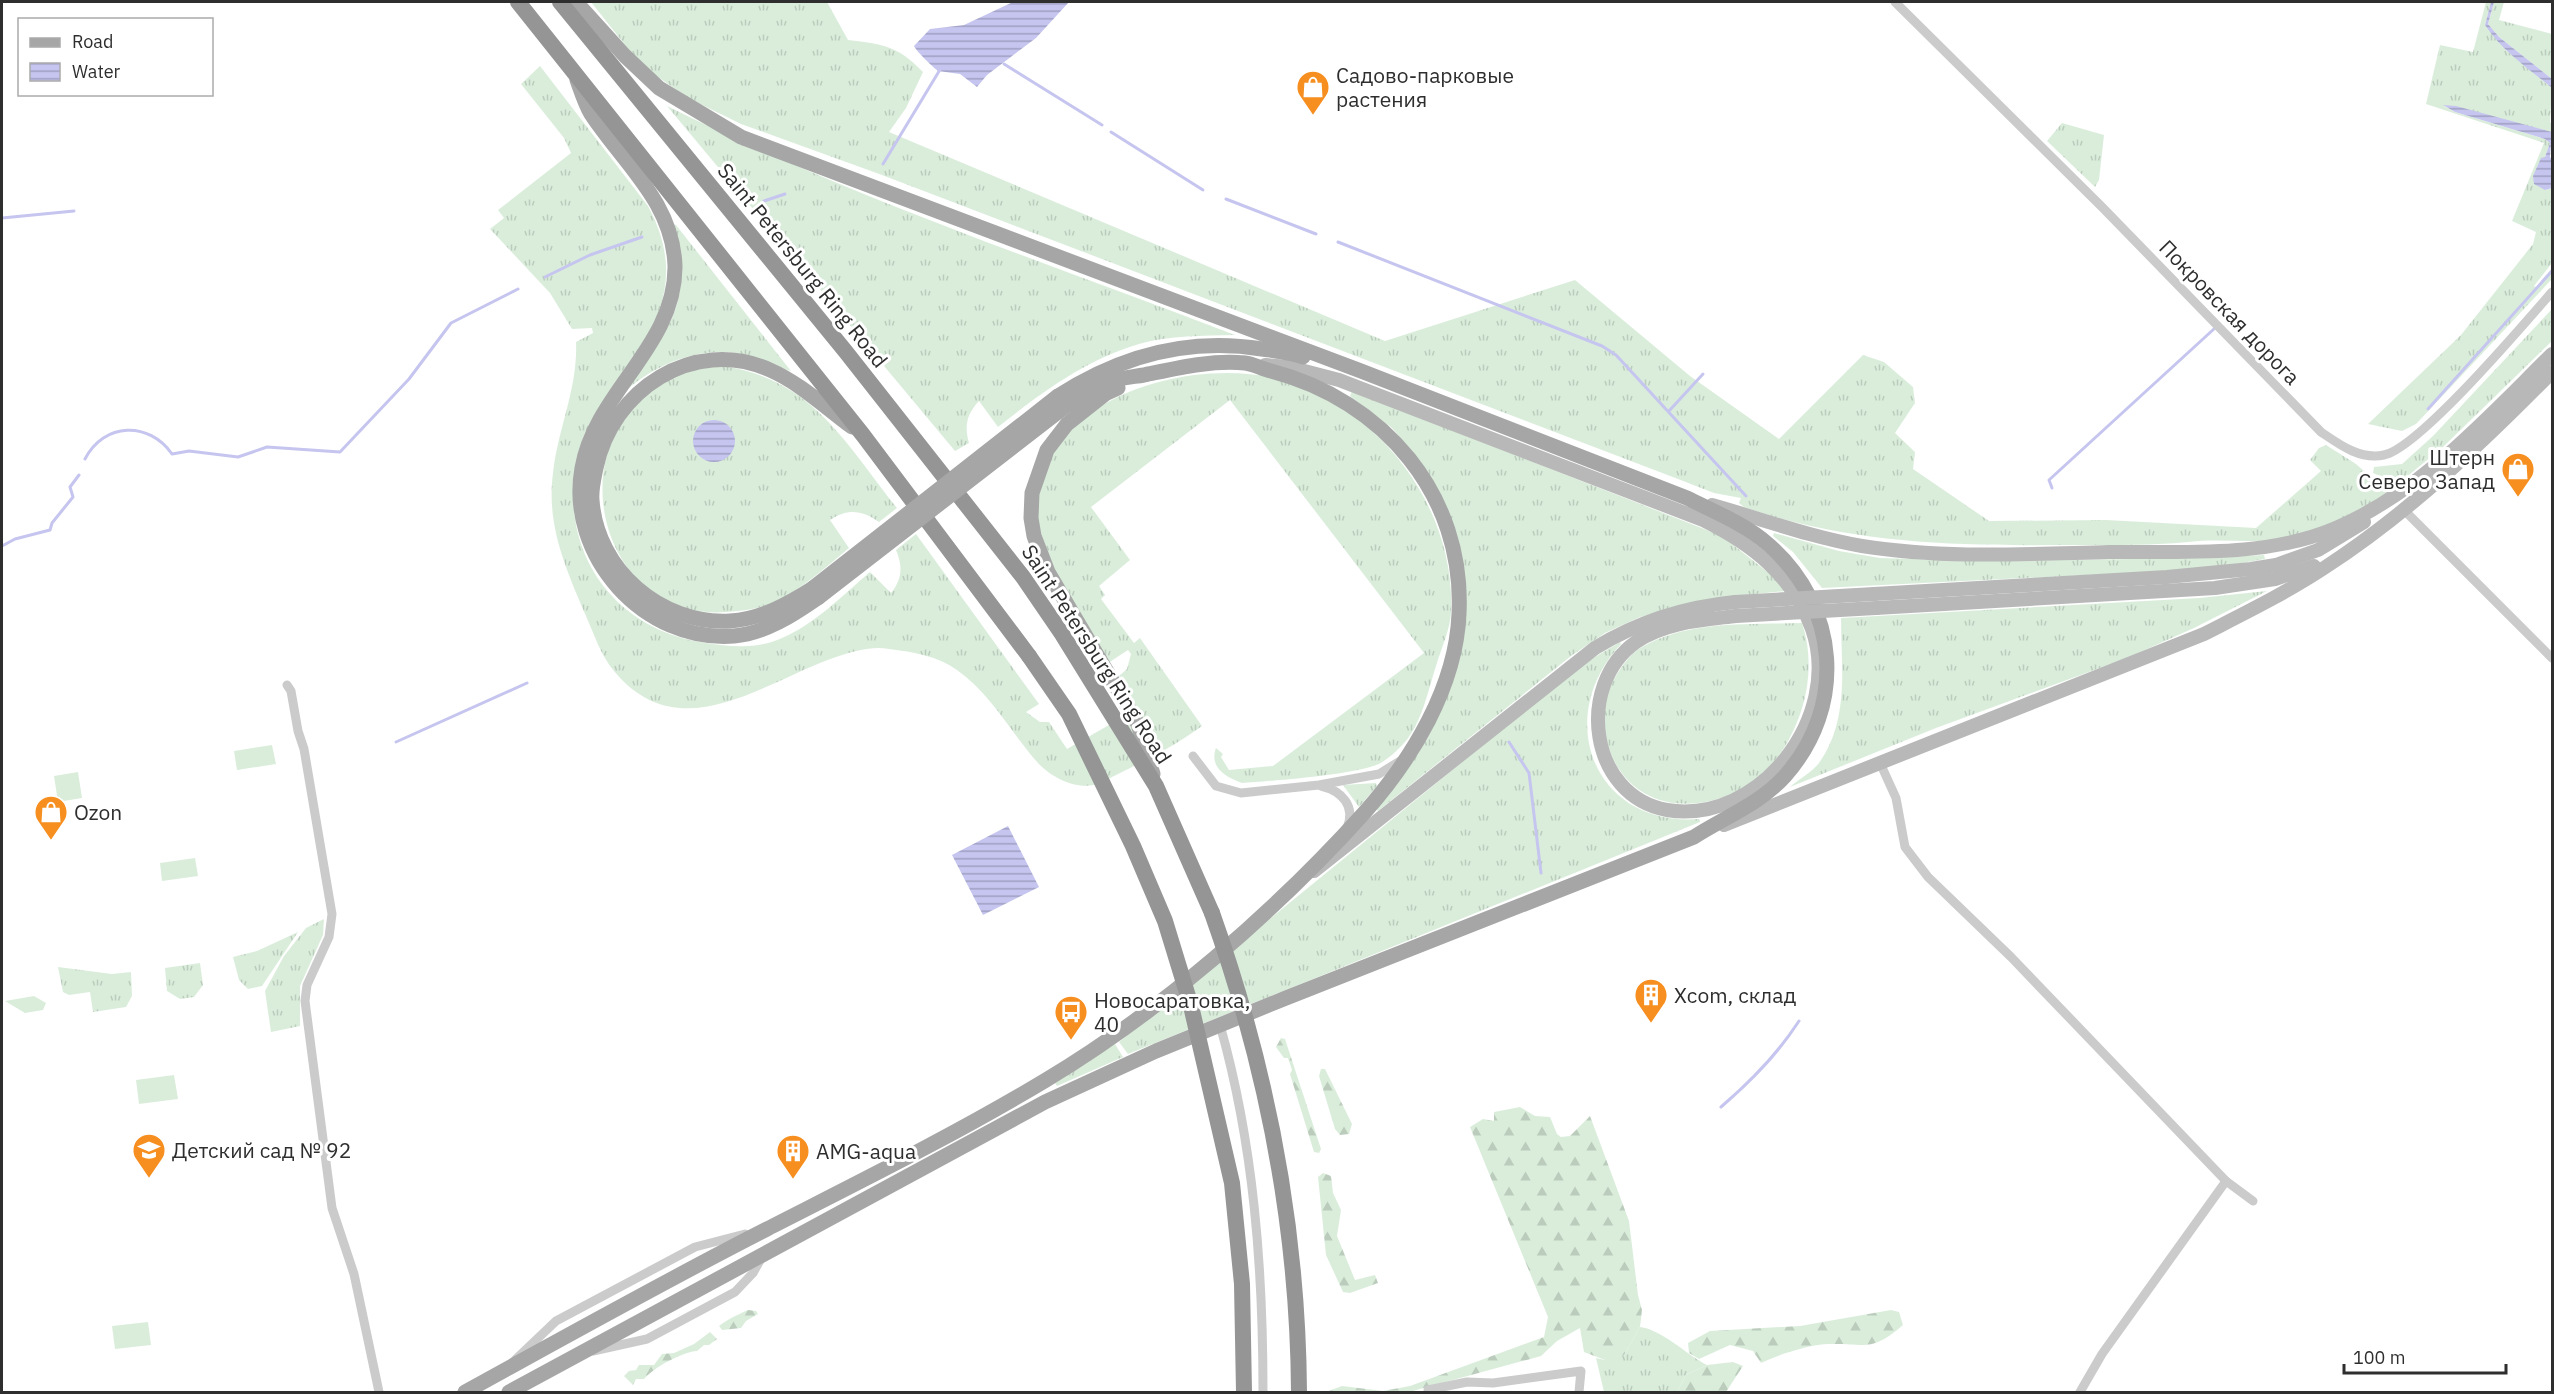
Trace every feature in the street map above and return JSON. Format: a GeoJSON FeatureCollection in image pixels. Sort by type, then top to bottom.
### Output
{"type":"FeatureCollection","features":[{"type":"Feature","properties":{"kind":"highway"},"geometry":{"type":"LineString","coordinates":[[518,2],[864,435],[1029,656],[1069,714],[1133,846],[1165,921],[1191,1006],[1232,1183],[1242,1284],[1244,1392]]}},
{"type":"Feature","properties":{"kind":"highway","name":"Saint Petersburg Ring Road"},"geometry":{"type":"LineString","coordinates":[[560,2],[846,352],[1023,577],[1062,634],[1156,786],[1212,913],[1236,980],[1257,1059],[1282,1172],[1295,1278],[1299,1392]]}},
{"type":"Feature","properties":{"kind":"main road"},"geometry":{"type":"LineString","coordinates":[[576,2],[625,56],[658,88],[741,137],[1360,370],[1687,498],[1804,533],[1862,546],[1918,552],[1993,554],[2265,547],[2316,536],[2391,500]]}},
{"type":"Feature","properties":{"kind":"main road"},"geometry":{"type":"LineString","coordinates":[[573,69],[590,112],[658,202],[667,222],[675,263],[674,287],[661,326],[596,424],[581,470],[580,500],[592,549],[603,570],[618,589],[636,605],[677,628],[734,636],[766,629],[816,593],[1062,400],[1088,376],[1131,358],[1187,345],[1234,344],[1296,355],[1336,369],[1360,370]]}},
{"type":"Feature","properties":{"kind":"main road"},"geometry":{"type":"LineString","coordinates":[[1875,601],[2251,569],[2298,558],[2326,546],[2371,518],[2454,449],[2553,354]]}},
{"type":"Feature","properties":{"kind":"main road"},"geometry":{"type":"LineString","coordinates":[[816,593],[760,616],[731,621],[703,621],[678,614],[654,601],[620,572],[600,535],[591,498],[599,452],[621,411],[658,376],[696,362],[723,360],[745,362],[771,370],[864,435]]}},
{"type":"Feature","properties":{"kind":"main road"},"geometry":{"type":"LineString","coordinates":[[1062,400],[1110,381],[1194,363],[1248,363],[1289,367],[1339,380],[1703,520],[1749,546],[1782,576],[1802,607],[1812,630],[1817,668],[1813,701],[1794,747],[1766,780],[1725,804],[1689,811],[1653,805],[1627,788],[1613,772],[1604,756],[1597,723],[1598,704],[1604,685],[1619,658],[1645,637],[1736,609]]}},
{"type":"Feature","properties":{"kind":"main road"},"geometry":{"type":"LineString","coordinates":[[465,1392],[901,1159],[1045,1080],[1080,1058],[1142,1015],[1245,931],[1299,880],[1366,810],[1421,737],[1449,666],[1458,627],[1457,574],[1443,518],[1431,492],[1412,461],[1376,422],[1354,406],[1311,382],[1248,363]]}},
{"type":"Feature","properties":{"kind":"main road"},"geometry":{"type":"LineString","coordinates":[[509,1392],[1045,1102],[1156,1051],[1881,765],[2204,634],[2275,597],[2339,558],[2404,510],[2455,467],[2553,372]]}},
{"type":"Feature","properties":{"kind":"main road"},"geometry":{"type":"LineString","coordinates":[[1145,375],[1105,394],[1067,424],[1047,450],[1032,493],[1032,527],[1039,554],[1138,724],[1156,786]]}},
{"type":"Feature","properties":{"kind":"main road"},"geometry":{"type":"LineString","coordinates":[[1687,498],[1754,533],[1783,559],[1807,588],[1815,604],[1827,644],[1822,707],[1816,727],[1797,760],[1784,777],[1749,807],[1694,837]]}},
{"type":"Feature","properties":{"kind":"main road"},"geometry":{"type":"LineString","coordinates":[[1299,880],[1331,860],[1595,648],[1627,630],[1665,615],[1875,601],[2216,588],[2275,579],[2339,558]]}},
{"type":"Feature","properties":{"kind":"street","name":"Покровская дорога"},"geometry":{"type":"LineString","coordinates":[[1895,2],[2102,207],[2321,432],[2351,452],[2370,456],[2385,455],[2418,436],[2553,292]]}},
{"type":"Feature","properties":{"kind":"street"},"geometry":{"type":"LineString","coordinates":[[2404,510],[2553,658]]}},
{"type":"Feature","properties":{"kind":"street"},"geometry":{"type":"LineString","coordinates":[[287,685],[291,691],[298,731],[304,749],[332,914],[329,937],[305,992],[330,1196],[334,1218],[354,1274],[379,1392]]}},
{"type":"Feature","properties":{"kind":"street"},"geometry":{"type":"LineString","coordinates":[[1193,756],[1216,786],[1227,791],[1241,793],[1319,786],[1379,774],[1407,756]]}},
{"type":"Feature","properties":{"kind":"street"},"geometry":{"type":"LineString","coordinates":[[1881,765],[1896,798],[1905,847],[1928,877],[2011,957],[2226,1181],[2253,1201]]}},
{"type":"Feature","properties":{"kind":"street"},"geometry":{"type":"LineString","coordinates":[[1319,786],[1339,793],[1344,798],[1351,816],[1344,833]]}},
{"type":"Feature","properties":{"kind":"street"},"geometry":{"type":"LineString","coordinates":[[1220,1026],[1243,1128],[1256,1220],[1262,1293],[1263,1392]]}},
{"type":"Feature","properties":{"kind":"street"},"geometry":{"type":"LineString","coordinates":[[2080,1392],[2102,1354],[2226,1181]]}},
{"type":"Feature","properties":{"kind":"street"},"geometry":{"type":"LineString","coordinates":[[1428,1390],[1467,1382],[1493,1383],[1581,1371],[1579,1392]]}},
{"type":"Feature","properties":{"kind":"green space"},"geometry":{"type":"Polygon","coordinates":[[[591,2],[827,2],[848,40],[889,48],[906,57],[923,72],[906,108],[889,132],[1385,341],[1575,280],[1690,376],[1779,439],[1863,355],[1884,362],[1913,387],[1915,403],[1895,433],[1915,452],[1913,469],[1989,521],[2106,520],[2256,528],[2321,471],[2310,460],[2319,448],[2326,445],[2356,464],[2388,492],[2353,515],[2326,526],[2285,538],[2264,541],[2111,545],[1978,545],[1860,535],[1782,519],[1744,507],[1739,503],[1741,498],[1714,493],[882,175],[741,124],[688,98],[651,72],[629,50],[591,2]]]}},
{"type":"Feature","properties":{"kind":"green space"},"geometry":{"type":"Polygon","coordinates":[[[2486,2],[2491,2],[2485,25],[2506,50],[2552,88],[2550,122],[2552,132],[2444,106],[2455,112],[2545,139],[2550,143],[2545,157],[2545,190],[2552,188],[2552,263],[2534,286],[2536,287],[2552,268],[2552,279],[2416,424],[2402,431],[2368,424],[2461,335],[2533,244],[2536,232],[2512,221],[2544,143],[2426,104],[2440,45],[2473,52],[2486,2]]]}},
{"type":"Feature","properties":{"kind":"green space"},"geometry":{"type":"Polygon","coordinates":[[[2494,2],[2504,2],[2499,20],[2552,34],[2552,79],[2499,37],[2488,24],[2494,2]]]}},
{"type":"Feature","properties":{"kind":"green space"},"geometry":{"type":"Polygon","coordinates":[[[540,66],[648,206],[662,240],[666,270],[663,299],[653,326],[639,352],[585,433],[575,470],[574,505],[579,539],[592,569],[612,596],[638,618],[669,634],[706,643],[745,646],[773,642],[806,625],[870,572],[891,593],[900,573],[900,562],[896,550],[916,534],[1039,704],[1026,712],[1040,722],[1049,722],[1067,749],[1137,709],[1119,676],[1127,669],[1131,654],[1128,650],[1108,663],[1063,589],[1045,549],[1039,529],[1037,509],[1044,470],[1063,438],[1092,412],[1128,392],[1168,380],[1209,374],[1249,374],[1285,381],[1320,395],[1353,415],[1382,440],[1407,470],[1427,502],[1441,538],[1449,575],[1451,613],[1424,706],[1405,742],[1379,764],[1312,777],[1242,783],[1224,774],[1217,766],[1214,755],[1216,748],[1223,754],[1221,757],[1229,770],[1273,766],[1424,653],[1230,400],[1091,507],[1130,560],[1099,586],[1105,595],[1101,599],[1134,643],[1140,638],[1202,726],[1163,751],[1104,781],[1094,785],[1079,785],[1063,781],[1049,773],[1028,751],[981,691],[950,665],[925,655],[883,648],[851,652],[752,693],[723,703],[694,708],[666,706],[640,694],[614,671],[598,645],[565,564],[552,511],[553,473],[574,376],[576,342],[593,333],[592,328],[572,329],[550,293],[490,229],[504,218],[498,210],[571,153],[564,138],[521,84],[540,66]]]}},
{"type":"Feature","properties":{"kind":"green space"},"geometry":{"type":"Polygon","coordinates":[[[667,106],[806,170],[877,199],[1235,335],[1163,339],[1119,351],[1064,379],[998,427],[979,401],[968,420],[969,443],[955,451],[667,106]]]}},
{"type":"Feature","properties":{"kind":"green space"},"geometry":{"type":"Polygon","coordinates":[[[2062,123],[2104,135],[2099,180],[2095,187],[2047,141],[2062,123]]]}},
{"type":"Feature","properties":{"kind":"green space"},"geometry":{"type":"Polygon","coordinates":[[[673,224],[791,371],[747,355],[715,352],[669,363],[629,388],[627,387],[660,341],[677,303],[680,273],[673,224]]]}},
{"type":"Feature","properties":{"kind":"green space"},"geometry":{"type":"Polygon","coordinates":[[[2552,309],[2552,341],[2443,447],[2393,488],[2385,478],[2373,473],[2374,467],[2402,464],[2433,436],[2552,309]]]}},
{"type":"Feature","properties":{"kind":"green space"},"geometry":{"type":"Polygon","coordinates":[[[722,366],[753,373],[780,384],[803,399],[843,438],[897,508],[879,522],[867,515],[855,512],[849,512],[830,520],[849,548],[785,597],[758,608],[726,612],[681,607],[646,587],[620,556],[606,518],[603,477],[614,437],[638,401],[677,375],[722,366]]]}},
{"type":"Feature","properties":{"kind":"green space"},"geometry":{"type":"Polygon","coordinates":[[[1352,391],[1722,536],[1775,578],[1786,591],[1716,598],[1640,617],[1605,633],[1571,656],[1378,811],[1376,809],[1427,739],[1451,680],[1463,575],[1416,456],[1392,428],[1350,396],[1352,391]]]}},
{"type":"Feature","properties":{"kind":"green space"},"geometry":{"type":"Polygon","coordinates":[[[1774,533],[1839,551],[1880,558],[1979,561],[2264,555],[2265,559],[2207,569],[1822,588],[1793,552],[1773,536],[1774,533]]]}},
{"type":"Feature","properties":{"kind":"green space"},"geometry":{"type":"Polygon","coordinates":[[[2267,591],[2194,628],[2127,658],[1936,728],[1790,787],[1819,763],[1836,729],[1842,692],[1841,618],[2199,598],[2267,591]]]}},
{"type":"Feature","properties":{"kind":"green space"},"geometry":{"type":"Polygon","coordinates":[[[1802,623],[1809,671],[1803,703],[1792,734],[1765,771],[1742,789],[1715,800],[1688,804],[1661,800],[1637,789],[1618,768],[1606,738],[1604,709],[1613,681],[1625,662],[1637,650],[1660,638],[1699,628],[1740,624],[1802,623]]]}},
{"type":"Feature","properties":{"kind":"green space"},"geometry":{"type":"Polygon","coordinates":[[[1620,642],[1621,644],[1600,673],[1589,704],[1588,734],[1595,762],[1610,787],[1633,805],[1663,817],[1699,819],[1700,822],[1128,1054],[1119,1042],[1580,666],[1620,642]]]}},
{"type":"Feature","properties":{"kind":"green space"},"geometry":{"type":"Polygon","coordinates":[[[272,745],[276,764],[237,770],[234,751],[272,745]]]}},
{"type":"Feature","properties":{"kind":"green space"},"geometry":{"type":"Polygon","coordinates":[[[78,772],[82,798],[58,802],[54,776],[78,772]]]}},
{"type":"Feature","properties":{"kind":"green space"},"geometry":{"type":"Polygon","coordinates":[[[1376,783],[1377,786],[1359,807],[1343,785],[1376,783]]]}},
{"type":"Feature","properties":{"kind":"green space"},"geometry":{"type":"Polygon","coordinates":[[[195,858],[198,876],[162,881],[160,863],[195,858]]]}},
{"type":"Feature","properties":{"kind":"green space"},"geometry":{"type":"Polygon","coordinates":[[[324,919],[323,935],[300,986],[300,1026],[271,1032],[265,991],[284,956],[306,928],[324,919]]]}},
{"type":"Feature","properties":{"kind":"green space"},"geometry":{"type":"Polygon","coordinates":[[[298,932],[262,986],[248,989],[239,980],[233,957],[257,951],[298,932]]]}},
{"type":"Feature","properties":{"kind":"green space"},"geometry":{"type":"Polygon","coordinates":[[[200,963],[203,985],[194,997],[180,999],[167,991],[165,968],[200,963]]]}},
{"type":"Feature","properties":{"kind":"green space"},"geometry":{"type":"Polygon","coordinates":[[[58,967],[112,974],[131,972],[132,996],[126,1007],[93,1012],[90,992],[69,995],[63,992],[58,967]]]}},
{"type":"Feature","properties":{"kind":"green space"},"geometry":{"type":"Polygon","coordinates":[[[34,996],[46,1003],[43,1010],[25,1013],[5,1001],[34,996]]]}},
{"type":"Feature","properties":{"kind":"green space"},"geometry":{"type":"Polygon","coordinates":[[[1281,1038],[1285,1039],[1321,1149],[1319,1153],[1314,1152],[1290,1074],[1292,1070],[1288,1058],[1284,1058],[1276,1047],[1281,1038]]]}},
{"type":"Feature","properties":{"kind":"green space"},"geometry":{"type":"Polygon","coordinates":[[[1115,1044],[1123,1057],[1057,1086],[1055,1083],[1115,1044]]]}},
{"type":"Feature","properties":{"kind":"green space"},"geometry":{"type":"Polygon","coordinates":[[[1321,1069],[1325,1069],[1352,1124],[1349,1134],[1340,1135],[1335,1129],[1319,1076],[1321,1069]]]}},
{"type":"Feature","properties":{"kind":"green space"},"geometry":{"type":"Polygon","coordinates":[[[174,1075],[178,1099],[139,1104],[136,1080],[174,1075]]]}},
{"type":"Feature","properties":{"kind":"green space"},"geometry":{"type":"Polygon","coordinates":[[[1520,1107],[1535,1116],[1550,1117],[1557,1134],[1561,1137],[1570,1136],[1590,1116],[1629,1221],[1642,1310],[1640,1327],[1624,1355],[1614,1360],[1605,1360],[1584,1352],[1580,1328],[1557,1341],[1541,1356],[1409,1392],[1326,1392],[1342,1386],[1383,1391],[1410,1386],[1544,1337],[1548,1317],[1470,1127],[1483,1119],[1494,1121],[1494,1112],[1520,1107]]]}},
{"type":"Feature","properties":{"kind":"green space"},"geometry":{"type":"Polygon","coordinates":[[[1323,1173],[1331,1176],[1333,1193],[1341,1210],[1337,1236],[1355,1280],[1375,1275],[1378,1283],[1350,1293],[1343,1292],[1326,1255],[1318,1177],[1323,1173]]]}},
{"type":"Feature","properties":{"kind":"green space"},"geometry":{"type":"Polygon","coordinates":[[[748,1310],[756,1311],[758,1314],[746,1321],[741,1328],[722,1330],[719,1326],[729,1319],[748,1310]]]}},
{"type":"Feature","properties":{"kind":"green space"},"geometry":{"type":"Polygon","coordinates":[[[1891,1310],[1899,1312],[1903,1325],[1883,1340],[1868,1345],[1813,1346],[1785,1353],[1761,1363],[1753,1351],[1730,1345],[1699,1359],[1689,1353],[1688,1343],[1710,1331],[1800,1326],[1891,1310]]]}},
{"type":"Feature","properties":{"kind":"green space"},"geometry":{"type":"Polygon","coordinates":[[[148,1322],[151,1345],[115,1349],[112,1326],[148,1322]]]}},
{"type":"Feature","properties":{"kind":"green space"},"geometry":{"type":"Polygon","coordinates":[[[1640,1327],[1657,1332],[1707,1365],[1686,1375],[1677,1392],[1604,1392],[1596,1358],[1605,1360],[1624,1355],[1640,1327]]]}},
{"type":"Feature","properties":{"kind":"green space"},"geometry":{"type":"Polygon","coordinates":[[[710,1332],[717,1339],[709,1345],[704,1345],[697,1351],[668,1361],[644,1379],[636,1379],[633,1385],[624,1376],[629,1371],[636,1370],[639,1365],[654,1365],[662,1354],[674,1353],[694,1344],[710,1332]]]}},
{"type":"Feature","properties":{"kind":"green space"},"geometry":{"type":"Polygon","coordinates":[[[1733,1362],[1743,1366],[1726,1392],[1677,1392],[1686,1375],[1707,1365],[1733,1362]]]}},
{"type":"Feature","properties":{"kind":"water"},"geometry":{"type":"Polygon","coordinates":[[[1013,2],[1069,2],[1036,38],[987,75],[977,87],[960,74],[938,71],[914,46],[930,29],[964,25],[1013,2]]]}},
{"type":"Feature","properties":{"kind":"water"},"geometry":{"type":"Polygon","coordinates":[[[2491,2],[2494,2],[2488,24],[2499,37],[2552,79],[2552,88],[2525,67],[2485,25],[2491,2]]]}},
{"type":"Feature","properties":{"kind":"water"},"geometry":{"type":"Polygon","coordinates":[[[2443,105],[2456,106],[2552,132],[2550,157],[2552,160],[2552,188],[2545,190],[2534,184],[2533,176],[2541,158],[2545,157],[2550,143],[2545,139],[2455,112],[2443,105]]]}},
{"type":"Feature","properties":{"kind":"water"},"geometry":{"type":"Polygon","coordinates":[[[714,420],[729,426],[735,441],[729,456],[714,462],[699,456],[693,441],[699,426],[714,420]]]}},
{"type":"Feature","properties":{"kind":"water"},"geometry":{"type":"Polygon","coordinates":[[[1008,826],[1039,887],[983,915],[952,855],[1008,826]]]}},
{"type":"Feature","properties":{"kind":"waterway"},"geometry":{"type":"LineString","coordinates":[[1004,64],[1102,125]]}},
{"type":"Feature","properties":{"kind":"waterway"},"geometry":{"type":"LineString","coordinates":[[883,164],[941,68]]}},
{"type":"Feature","properties":{"kind":"waterway"},"geometry":{"type":"LineString","coordinates":[[1111,132],[1203,190]]}},
{"type":"Feature","properties":{"kind":"waterway"},"geometry":{"type":"LineString","coordinates":[[764,201],[785,194]]}},
{"type":"Feature","properties":{"kind":"waterway"},"geometry":{"type":"LineString","coordinates":[[1226,199],[1316,234]]}},
{"type":"Feature","properties":{"kind":"waterway"},"geometry":{"type":"LineString","coordinates":[[2,218],[74,211]]}},
{"type":"Feature","properties":{"kind":"waterway"},"geometry":{"type":"LineString","coordinates":[[545,277],[590,255],[642,237]]}},
{"type":"Feature","properties":{"kind":"waterway"},"geometry":{"type":"LineString","coordinates":[[1338,242],[1602,346],[1616,355],[1746,496]]}},
{"type":"Feature","properties":{"kind":"waterway"},"geometry":{"type":"LineString","coordinates":[[2428,409],[2552,271]]}},
{"type":"Feature","properties":{"kind":"waterway"},"geometry":{"type":"LineString","coordinates":[[85,459],[103,438],[115,432],[127,430],[139,431],[151,436],[162,443],[172,454],[189,451],[238,457],[267,447],[340,452],[409,379],[451,323],[518,289]]}},
{"type":"Feature","properties":{"kind":"waterway"},"geometry":{"type":"LineString","coordinates":[[2052,488],[2049,480],[2215,328]]}},
{"type":"Feature","properties":{"kind":"waterway"},"geometry":{"type":"LineString","coordinates":[[1669,411],[1703,374]]}},
{"type":"Feature","properties":{"kind":"waterway"},"geometry":{"type":"LineString","coordinates":[[2,546],[15,539],[50,530],[52,523],[73,497],[70,487],[79,475]]}},
{"type":"Feature","properties":{"kind":"waterway"},"geometry":{"type":"LineString","coordinates":[[396,742],[527,683]]}},
{"type":"Feature","properties":{"kind":"waterway"},"geometry":{"type":"LineString","coordinates":[[1509,742],[1529,773],[1541,873]]}},
{"type":"Feature","properties":{"kind":"waterway"},"geometry":{"type":"LineString","coordinates":[[1721,1107],[1763,1067],[1799,1021]]}},
{"type":"Feature","properties":{"kind":"place","name":"Садово-парковые растения"},"geometry":{"type":"Point","coordinates":[1313,116]}},
{"type":"Feature","properties":{"kind":"place","name":"Штерн Северо Запад"},"geometry":{"type":"Point","coordinates":[2518,498]}},
{"type":"Feature","properties":{"kind":"place","name":"Ozon"},"geometry":{"type":"Point","coordinates":[51,841]}},
{"type":"Feature","properties":{"kind":"place","name":"Xсom, склад"},"geometry":{"type":"Point","coordinates":[1651,1024]}},
{"type":"Feature","properties":{"kind":"place","name":"Новосаратовка, 40"},"geometry":{"type":"Point","coordinates":[1071,1041]}},
{"type":"Feature","properties":{"kind":"place","name":"Детский сад № 92"},"geometry":{"type":"Point","coordinates":[149,1179]}},
{"type":"Feature","properties":{"kind":"place","name":"AMG-aqua"},"geometry":{"type":"Point","coordinates":[793,1180]}}]}
